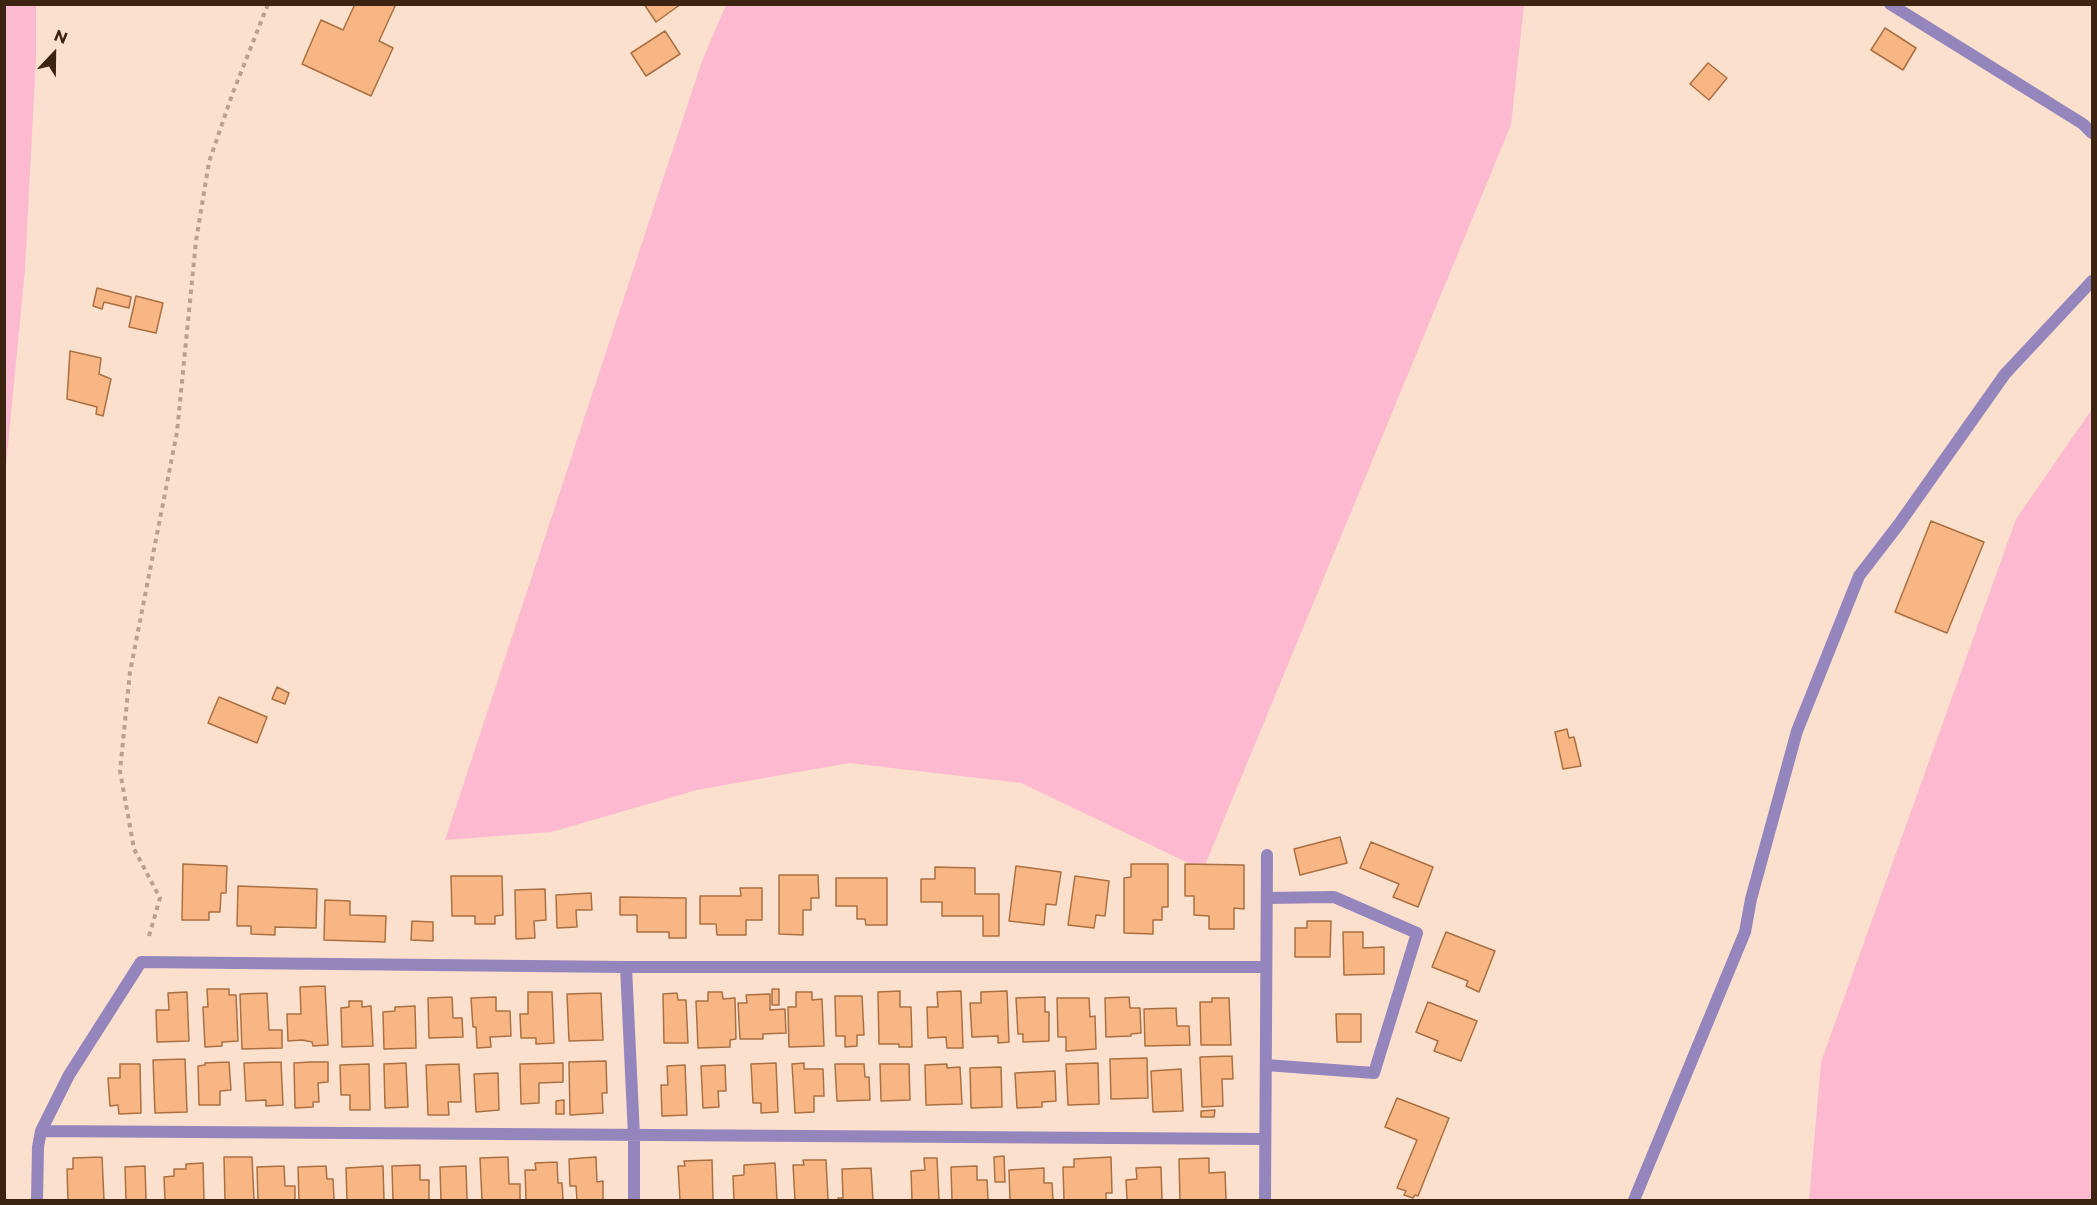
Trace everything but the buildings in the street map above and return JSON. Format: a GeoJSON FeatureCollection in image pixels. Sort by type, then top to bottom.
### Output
{"type":"FeatureCollection","features":[{"type":"Feature","properties":{"kind":"street"},"geometry":{"type":"LineString","coordinates":[[1890,4],[2083,124],[2092,133]]}},
{"type":"Feature","properties":{"kind":"street"},"geometry":{"type":"LineString","coordinates":[[1634,1200],[1746,932],[1751,899],[1797,731],[1859,576],[1899,524],[2005,374],[2092,281]]}},
{"type":"Feature","properties":{"kind":"street"},"geometry":{"type":"LineString","coordinates":[[1265,1200],[1267,855]]}},
{"type":"Feature","properties":{"kind":"street"},"geometry":{"type":"LineString","coordinates":[[1266,1065],[1374,1073],[1417,933],[1334,897],[1267,898]]}},
{"type":"Feature","properties":{"kind":"street"},"geometry":{"type":"LineString","coordinates":[[37,1200],[38,1147],[41,1131],[69,1075],[141,962],[626,967],[1266,967]]}},
{"type":"Feature","properties":{"kind":"street"},"geometry":{"type":"LineString","coordinates":[[626,967],[634,1136],[634,1200]]}},
{"type":"Feature","properties":{"kind":"street"},"geometry":{"type":"LineString","coordinates":[[41,1131],[1265,1139]]}},
{"type":"Feature","properties":{"kind":"path"},"geometry":{"type":"LineString","coordinates":[[141,962],[160,898],[134,849],[120,771],[129,672],[177,432],[196,241],[209,162],[232,95],[268,4]]}},
{"type":"Feature","properties":{"kind":"shaded area"},"geometry":{"type":"Polygon","coordinates":[[[5,4],[36,5],[36,56],[25,269],[5,476],[5,4]]]}},
{"type":"Feature","properties":{"kind":"shaded area"},"geometry":{"type":"Polygon","coordinates":[[[726,5],[1524,5],[1511,125],[1203,870],[1021,783],[849,763],[697,790],[551,832],[445,840],[702,61],[726,5]]]}},
{"type":"Feature","properties":{"kind":"shaded area"},"geometry":{"type":"Polygon","coordinates":[[[2092,409],[2092,1200],[1809,1200],[1821,1062],[2016,519],[2092,409]]]}}]}
